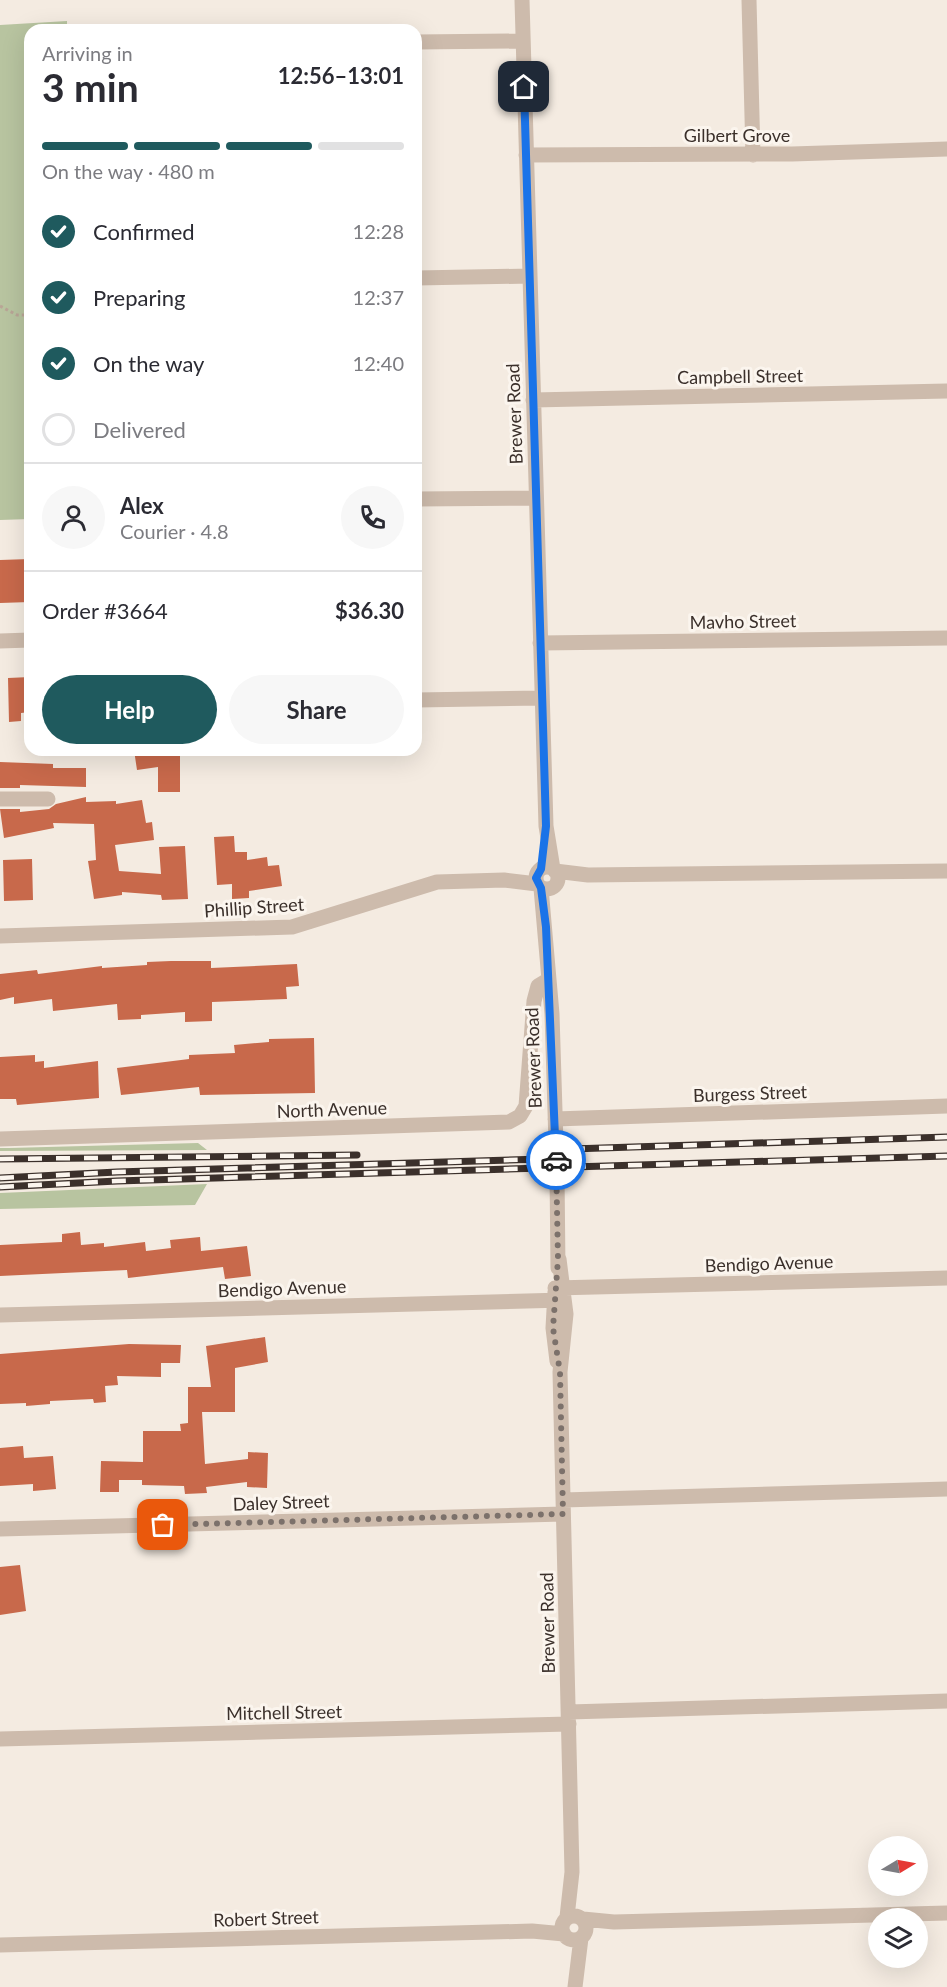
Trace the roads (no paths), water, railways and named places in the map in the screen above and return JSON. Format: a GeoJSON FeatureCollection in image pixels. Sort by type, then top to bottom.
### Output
{"type":"FeatureCollection","features":[{"type":"Feature","properties":{"kind":"street","name":"Brewer Road"},"geometry":{"type":"LineString","coordinates":[[522,0],[546,826],[546,927],[556,1143],[559,1294],[555,1350],[560,1372],[575,1984]]}},
{"type":"Feature","properties":{"kind":"street"},"geometry":{"type":"LineString","coordinates":[[749,0],[753,154]]}},
{"type":"Feature","properties":{"kind":"street"},"geometry":{"type":"LineString","coordinates":[[422,42],[523,41]]}},
{"type":"Feature","properties":{"kind":"street","name":"Gilbert Grove"},"geometry":{"type":"LineString","coordinates":[[526,155],[753,154],[947,149]]}},
{"type":"Feature","properties":{"kind":"street"},"geometry":{"type":"LineString","coordinates":[[422,278],[530,276]]}},
{"type":"Feature","properties":{"kind":"street","name":"Campbell Street"},"geometry":{"type":"LineString","coordinates":[[533,400],[947,391]]}},
{"type":"Feature","properties":{"kind":"street"},"geometry":{"type":"LineString","coordinates":[[422,499],[536,498]]}},
{"type":"Feature","properties":{"kind":"street","name":"Mavho Street"},"geometry":{"type":"LineString","coordinates":[[540,643],[947,638]]}},
{"type":"Feature","properties":{"kind":"street"},"geometry":{"type":"LineString","coordinates":[[0,641],[24,640]]}},
{"type":"Feature","properties":{"kind":"street"},"geometry":{"type":"LineString","coordinates":[[422,700],[541,698]]}},
{"type":"Feature","properties":{"kind":"street"},"geometry":{"type":"LineString","coordinates":[[0,799],[48,798]]}},
{"type":"Feature","properties":{"kind":"street"},"geometry":{"type":"LineString","coordinates":[[547,878],[588,875],[947,871]]}},
{"type":"Feature","properties":{"kind":"street","name":"Phillip Street"},"geometry":{"type":"LineString","coordinates":[[0,936],[292,927],[437,882],[547,878]]}},
{"type":"Feature","properties":{"kind":"street","name":"North Avenue"},"geometry":{"type":"LineString","coordinates":[[0,1138],[509,1122],[520,1116],[526,1106],[534,1001],[538,986],[548,980]]}},
{"type":"Feature","properties":{"kind":"street","name":"Burgess Street"},"geometry":{"type":"LineString","coordinates":[[555,1119],[947,1106]]}},
{"type":"Feature","properties":{"kind":"street","name":"Bendigo Avenue"},"geometry":{"type":"LineString","coordinates":[[0,1315],[947,1278]]}},
{"type":"Feature","properties":{"kind":"street","name":"Daley Street"},"geometry":{"type":"LineString","coordinates":[[0,1529],[947,1489]]}},
{"type":"Feature","properties":{"kind":"street","name":"Mitchell Street"},"geometry":{"type":"LineString","coordinates":[[0,1739],[569,1718],[947,1701]]}},
{"type":"Feature","properties":{"kind":"street","name":"Robert Street"},"geometry":{"type":"LineString","coordinates":[[0,1945],[532,1931],[614,1922],[947,1913]]}},
{"type":"Feature","properties":{"kind":"railway"},"geometry":{"type":"LineString","coordinates":[[571,1149],[947,1137]]}},
{"type":"Feature","properties":{"kind":"railway"},"geometry":{"type":"LineString","coordinates":[[0,1159],[357,1155]]}},
{"type":"Feature","properties":{"kind":"railway"},"geometry":{"type":"LineString","coordinates":[[572,1167],[947,1156]]}},
{"type":"Feature","properties":{"kind":"railway"},"geometry":{"type":"LineString","coordinates":[[0,1178],[117,1172],[543,1159]]}},
{"type":"Feature","properties":{"kind":"railway"},"geometry":{"type":"LineString","coordinates":[[0,1187],[117,1181],[543,1168]]}}]}
